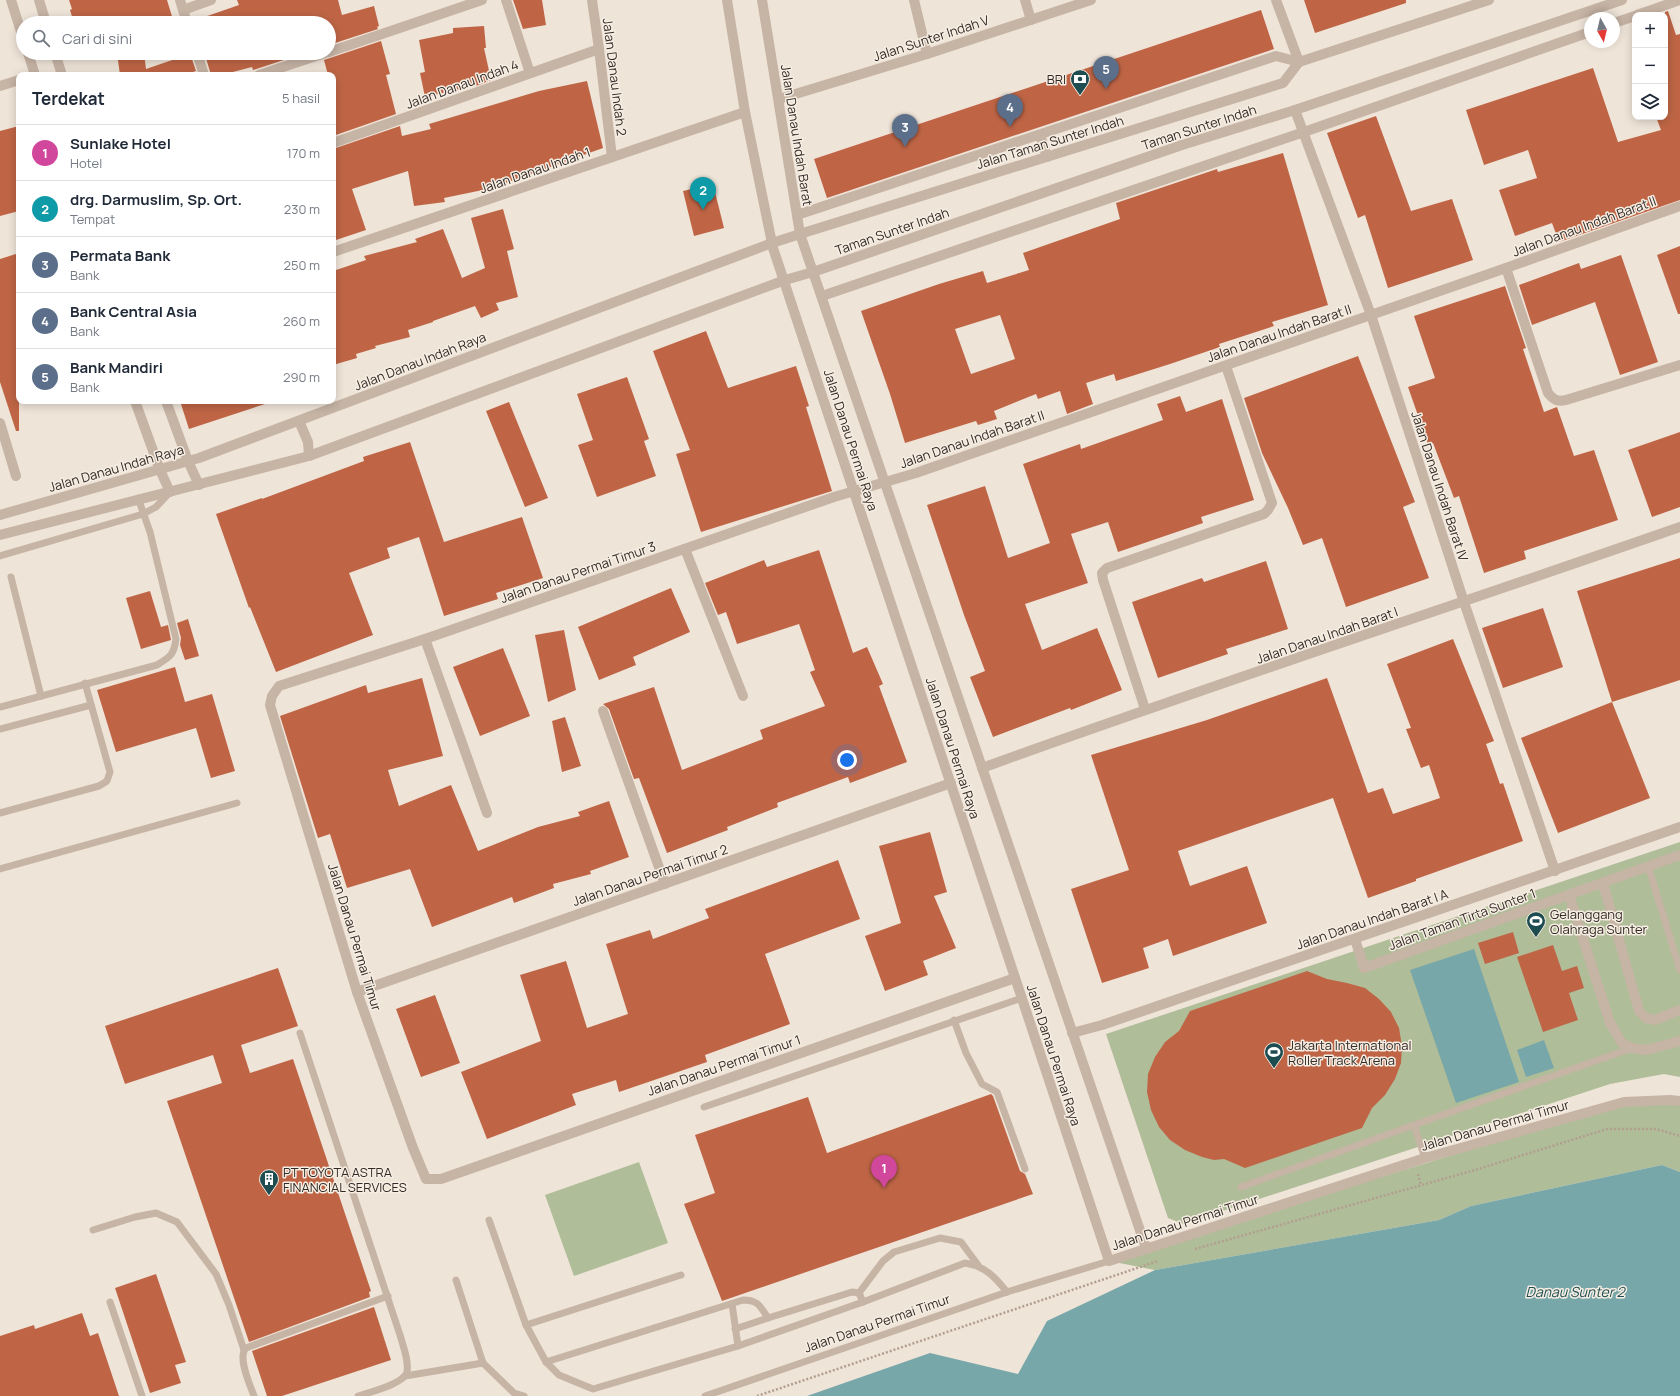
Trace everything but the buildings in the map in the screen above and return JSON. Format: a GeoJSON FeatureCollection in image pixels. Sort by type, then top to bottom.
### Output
{"type":"FeatureCollection","features":[{"type":"Feature","properties":{"kind":"street"},"geometry":{"type":"LineString","coordinates":[[11,0],[16,16]]}},
{"type":"Feature","properties":{"kind":"street"},"geometry":{"type":"LineString","coordinates":[[39,0],[44,16]]}},
{"type":"Feature","properties":{"kind":"street"},"geometry":{"type":"LineString","coordinates":[[185,16],[181,5],[211,0]]}},
{"type":"Feature","properties":{"kind":"street"},"geometry":{"type":"LineString","coordinates":[[336,50],[482,0]]}},
{"type":"Feature","properties":{"kind":"street"},"geometry":{"type":"LineString","coordinates":[[506,0],[530,73]]}},
{"type":"Feature","properties":{"kind":"street","name":"Jalan Danau Indah 2"},"geometry":{"type":"LineString","coordinates":[[592,0],[600,49],[612,157]]}},
{"type":"Feature","properties":{"kind":"street"},"geometry":{"type":"LineString","coordinates":[[727,0],[745,112],[773,245]]}},
{"type":"Feature","properties":{"kind":"street","name":"Jalan Danau Indah Barat"},"geometry":{"type":"LineString","coordinates":[[762,0],[797,215],[801,236],[812,268]]}},
{"type":"Feature","properties":{"kind":"street"},"geometry":{"type":"LineString","coordinates":[[914,0],[927,54]]}},
{"type":"Feature","properties":{"kind":"street"},"geometry":{"type":"LineString","coordinates":[[1025,0],[1031,20]]}},
{"type":"Feature","properties":{"kind":"street","name":"Jalan Sunter Indah V"},"geometry":{"type":"LineString","coordinates":[[779,99],[927,54],[1091,0]]}},
{"type":"Feature","properties":{"kind":"street"},"geometry":{"type":"LineString","coordinates":[[1276,0],[1299,62],[1489,0]]}},
{"type":"Feature","properties":{"kind":"street","name":"Taman Sunter Indah"},"geometry":{"type":"LineString","coordinates":[[784,277],[1182,145],[1295,110],[1622,0]]}},
{"type":"Feature","properties":{"kind":"street"},"geometry":{"type":"LineString","coordinates":[[1645,12],[1680,0]]}},
{"type":"Feature","properties":{"kind":"street"},"geometry":{"type":"LineString","coordinates":[[1620,21],[1632,16]]}},
{"type":"Feature","properties":{"kind":"street"},"geometry":{"type":"LineString","coordinates":[[822,296],[1304,132],[1584,34]]}},
{"type":"Feature","properties":{"kind":"street","name":"Jalan Danau Indah 4"},"geometry":{"type":"LineString","coordinates":[[336,142],[600,49]]}},
{"type":"Feature","properties":{"kind":"street","name":"Jalan Taman Sunter Indah"},"geometry":{"type":"LineString","coordinates":[[797,215],[1040,136],[1276,56],[1299,62],[1283,83],[801,236]]}},
{"type":"Feature","properties":{"kind":"street"},"geometry":{"type":"LineString","coordinates":[[30,60],[34,72]]}},
{"type":"Feature","properties":{"kind":"street"},"geometry":{"type":"LineString","coordinates":[[57,60],[61,72]]}},
{"type":"Feature","properties":{"kind":"street"},"geometry":{"type":"LineString","coordinates":[[199,60],[203,72]]}},
{"type":"Feature","properties":{"kind":"street"},"geometry":{"type":"LineString","coordinates":[[268,72],[304,60]]}},
{"type":"Feature","properties":{"kind":"street"},"geometry":{"type":"LineString","coordinates":[[0,86],[16,81]]}},
{"type":"Feature","properties":{"kind":"street","name":"Jalan Danau Indah Barat IV"},"geometry":{"type":"LineString","coordinates":[[1295,110],[1371,315],[1464,602],[1555,871]]}},
{"type":"Feature","properties":{"kind":"street","name":"Jalan Danau Indah 1"},"geometry":{"type":"LineString","coordinates":[[336,251],[745,112]]}},
{"type":"Feature","properties":{"kind":"street"},"geometry":{"type":"LineString","coordinates":[[1040,136],[1047,157]]}},
{"type":"Feature","properties":{"kind":"street","name":"Jalan Danau Indah Barat II"},"geometry":{"type":"LineString","coordinates":[[883,482],[923,470],[1226,366],[1680,206]]}},
{"type":"Feature","properties":{"kind":"street","name":"Jalan Danau Indah Raya"},"geometry":{"type":"LineString","coordinates":[[0,515],[188,461],[801,236]]}},
{"type":"Feature","properties":{"kind":"street","name":"Jalan Danau Permai Raya"},"geometry":{"type":"LineString","coordinates":[[773,245],[856,491],[1109,1261]]}},
{"type":"Feature","properties":{"kind":"street","name":"Jalan Danau Permai Raya"},"geometry":{"type":"LineString","coordinates":[[812,268],[883,482],[1146,1248]]}},
{"type":"Feature","properties":{"kind":"street"},"geometry":{"type":"LineString","coordinates":[[1506,268],[1548,393],[1555,400],[1566,400],[1680,365]]}},
{"type":"Feature","properties":{"kind":"street"},"geometry":{"type":"LineString","coordinates":[[0,535],[138,498],[199,485],[309,456],[784,277]]}},
{"type":"Feature","properties":{"kind":"street"},"geometry":{"type":"LineString","coordinates":[[1145,709],[1102,573],[1107,568],[1264,514],[1272,502],[1226,366]]}},
{"type":"Feature","properties":{"kind":"street"},"geometry":{"type":"LineString","coordinates":[[136,404],[160,470],[170,492]]}},
{"type":"Feature","properties":{"kind":"street"},"geometry":{"type":"LineString","coordinates":[[167,404],[188,461],[199,485]]}},
{"type":"Feature","properties":{"kind":"street"},"geometry":{"type":"LineString","coordinates":[[299,421],[308,442],[309,456]]}},
{"type":"Feature","properties":{"kind":"street"},"geometry":{"type":"LineString","coordinates":[[0,423],[16,476]]}},
{"type":"Feature","properties":{"kind":"street","name":"Jalan Danau Permai Timur 3"},"geometry":{"type":"LineString","coordinates":[[279,686],[425,639],[883,482]]}},
{"type":"Feature","properties":{"kind":"street","name":"Jalan Danau Indah Barat I"},"geometry":{"type":"LineString","coordinates":[[982,768],[1145,709],[1464,602],[1680,527]]}},
{"type":"Feature","properties":{"kind":"street"},"geometry":{"type":"LineString","coordinates":[[685,549],[743,696]]}},
{"type":"Feature","properties":{"kind":"street"},"geometry":{"type":"LineString","coordinates":[[425,639],[486,813]]}},
{"type":"Feature","properties":{"kind":"street","name":"Jalan Danau Permai Timur"},"geometry":{"type":"LineString","coordinates":[[279,686],[272,696],[270,705],[357,992],[422,1172],[426,1179],[441,1179]]}},
{"type":"Feature","properties":{"kind":"street"},"geometry":{"type":"LineString","coordinates":[[603,711],[665,884]]}},
{"type":"Feature","properties":{"kind":"street","name":"Jalan Danau Permai Timur 2"},"geometry":{"type":"LineString","coordinates":[[357,992],[951,783]]}},
{"type":"Feature","properties":{"kind":"street","name":"Jalan Danau Indah Barat I A"},"geometry":{"type":"LineString","coordinates":[[1072,1033],[1102,1025],[1680,827]]}},
{"type":"Feature","properties":{"kind":"street","name":"Jalan Taman Tirta Sunter 1"},"geometry":{"type":"LineString","coordinates":[[1355,939],[1364,968],[1680,855]]}},
{"type":"Feature","properties":{"kind":"street"},"geometry":{"type":"LineString","coordinates":[[1602,883],[1640,1011],[1646,1018],[1655,1020],[1680,1010]]}},
{"type":"Feature","properties":{"kind":"street"},"geometry":{"type":"LineString","coordinates":[[1569,895],[1610,1023],[1622,1043],[1632,1048],[1646,1050],[1680,1041]]}},
{"type":"Feature","properties":{"kind":"street","name":"Jalan Danau Permai Timur 1"},"geometry":{"type":"LineString","coordinates":[[441,1179],[1015,978]]}},
{"type":"Feature","properties":{"kind":"street","name":"Jalan Danau Permai Timur"},"geometry":{"type":"LineString","coordinates":[[1109,1261],[1425,1158],[1624,1102],[1680,1101]]}},
{"type":"Feature","properties":{"kind":"lane"},"geometry":{"type":"LineString","coordinates":[[0,556],[143,514],[156,507],[170,492]]}},
{"type":"Feature","properties":{"kind":"lane"},"geometry":{"type":"LineString","coordinates":[[0,707],[157,664],[168,659],[175,650],[176,639],[150,532],[138,498]]}},
{"type":"Feature","properties":{"kind":"lane"},"geometry":{"type":"LineString","coordinates":[[11,577],[41,696]]}},
{"type":"Feature","properties":{"kind":"lane"},"geometry":{"type":"LineString","coordinates":[[0,813],[99,786],[107,781],[110,772],[85,683]]}},
{"type":"Feature","properties":{"kind":"lane"},"geometry":{"type":"LineString","coordinates":[[0,729],[91,705]]}},
{"type":"Feature","properties":{"kind":"lane"},"geometry":{"type":"LineString","coordinates":[[0,869],[237,803]]}},
{"type":"Feature","properties":{"kind":"lane"},"geometry":{"type":"LineString","coordinates":[[1648,866],[1680,970]]}},
{"type":"Feature","properties":{"kind":"lane"},"geometry":{"type":"LineString","coordinates":[[704,1107],[954,1020],[1022,998]]}},
{"type":"Feature","properties":{"kind":"lane"},"geometry":{"type":"LineString","coordinates":[[954,1020],[966,1052],[982,1084],[997,1092],[1026,1169]]}},
{"type":"Feature","properties":{"kind":"lane"},"geometry":{"type":"LineString","coordinates":[[300,1033],[400,1335],[407,1364],[405,1376]]}},
{"type":"Feature","properties":{"kind":"lane"},"geometry":{"type":"LineString","coordinates":[[1241,1187],[1632,1048]]}},
{"type":"Feature","properties":{"kind":"lane"},"geometry":{"type":"LineString","coordinates":[[1414,1125],[1425,1158]]}},
{"type":"Feature","properties":{"kind":"lane"},"geometry":{"type":"LineString","coordinates":[[93,1230],[135,1217],[156,1213],[177,1222],[216,1274],[229,1305],[244,1350],[243,1363],[254,1396]]}},
{"type":"Feature","properties":{"kind":"lane"},"geometry":{"type":"LineString","coordinates":[[489,1220],[526,1325],[546,1362],[559,1375],[593,1389],[738,1346],[864,1302],[966,1263],[978,1265]]}},
{"type":"Feature","properties":{"kind":"lane"},"geometry":{"type":"LineString","coordinates":[[859,1293],[883,1261],[894,1252],[940,1238],[961,1242],[978,1265],[996,1278],[1007,1292]]}},
{"type":"Feature","properties":{"kind":"lane","name":"Jalan Danau Permai Timur"},"geometry":{"type":"LineString","coordinates":[[705,1396],[1007,1292],[1109,1261]]}},
{"type":"Feature","properties":{"kind":"lane"},"geometry":{"type":"LineString","coordinates":[[526,1325],[681,1275]]}},
{"type":"Feature","properties":{"kind":"lane"},"geometry":{"type":"LineString","coordinates":[[456,1280],[483,1362],[514,1393],[524,1396]]}},
{"type":"Feature","properties":{"kind":"lane"},"geometry":{"type":"LineString","coordinates":[[736,1329],[852,1292],[859,1293]]}},
{"type":"Feature","properties":{"kind":"lane"},"geometry":{"type":"LineString","coordinates":[[859,1293],[864,1302]]}},
{"type":"Feature","properties":{"kind":"lane"},"geometry":{"type":"LineString","coordinates":[[244,1350],[248,1346],[388,1296]]}},
{"type":"Feature","properties":{"kind":"lane"},"geometry":{"type":"LineString","coordinates":[[546,1362],[742,1300],[753,1300],[760,1305],[768,1318]]}},
{"type":"Feature","properties":{"kind":"lane"},"geometry":{"type":"LineString","coordinates":[[110,1302],[142,1396]]}},
{"type":"Feature","properties":{"kind":"lane"},"geometry":{"type":"LineString","coordinates":[[732,1304],[738,1346]]}},
{"type":"Feature","properties":{"kind":"lane"},"geometry":{"type":"LineString","coordinates":[[358,1396],[391,1385],[405,1376],[483,1362]]}},
{"type":"Feature","properties":{"kind":"path"},"geometry":{"type":"LineString","coordinates":[[1189,1250],[1475,1170],[1607,1129],[1656,1129],[1680,1136]]}},
{"type":"Feature","properties":{"kind":"path"},"geometry":{"type":"LineString","coordinates":[[756,1396],[1159,1260]]}},
{"type":"Feature","properties":{"kind":"green space","name":"Gelanggang Olahraga Sunter"},"geometry":{"type":"Polygon","coordinates":[[[1680,842],[1680,1077],[1664,1074],[1610,1084],[1183,1224],[1168,1218],[1106,1034],[1680,842]]]}},
{"type":"Feature","properties":{"kind":"green space"},"geometry":{"type":"Polygon","coordinates":[[[1624,1102],[1680,1102],[1680,1172],[1662,1165],[1471,1206],[1439,1220],[1155,1270],[1109,1261],[1624,1102]]]}},
{"type":"Feature","properties":{"kind":"green space"},"geometry":{"type":"Polygon","coordinates":[[[639,1162],[668,1243],[574,1276],[545,1195],[639,1162]]]}},
{"type":"Feature","properties":{"kind":"water"},"geometry":{"type":"Polygon","coordinates":[[[1474,949],[1519,1082],[1456,1103],[1410,970],[1474,949]]]}},
{"type":"Feature","properties":{"kind":"water"},"geometry":{"type":"Polygon","coordinates":[[[1544,1040],[1554,1068],[1526,1077],[1517,1050],[1544,1040]]]}},
{"type":"Feature","properties":{"kind":"water","name":"Danau Sunter 2"},"geometry":{"type":"Polygon","coordinates":[[[1662,1165],[1680,1172],[1680,1396],[807,1396],[930,1353],[1018,1374],[1047,1321],[1155,1270],[1439,1220],[1471,1206],[1662,1165]]]}},
{"type":"Feature","properties":{"kind":"place","name":"Bank Mandiri"},"geometry":{"type":"Point","coordinates":[1106,89]}},
{"type":"Feature","properties":{"kind":"place","name":"BRI"},"geometry":{"type":"Point","coordinates":[1080,96]}},
{"type":"Feature","properties":{"kind":"place","name":"Bank Central Asia"},"geometry":{"type":"Point","coordinates":[1010,127]}},
{"type":"Feature","properties":{"kind":"place","name":"Permata Bank"},"geometry":{"type":"Point","coordinates":[905,147]}},
{"type":"Feature","properties":{"kind":"place","name":"drg. Darmuslim, Sp. Ort."},"geometry":{"type":"Point","coordinates":[703,210]}},
{"type":"Feature","properties":{"kind":"place","name":"Gelanggang Olahraga Sunter"},"geometry":{"type":"Point","coordinates":[1536,938]}},
{"type":"Feature","properties":{"kind":"place","name":"Jakarta International Roller Track Arena"},"geometry":{"type":"Point","coordinates":[1274,1069]}},
{"type":"Feature","properties":{"kind":"place","name":"Sunlake Hotel"},"geometry":{"type":"Point","coordinates":[884,1188]}},
{"type":"Feature","properties":{"kind":"place","name":"PT TOYOTA ASTRA FINANCIAL SERVICES"},"geometry":{"type":"Point","coordinates":[269,1196]}}]}
